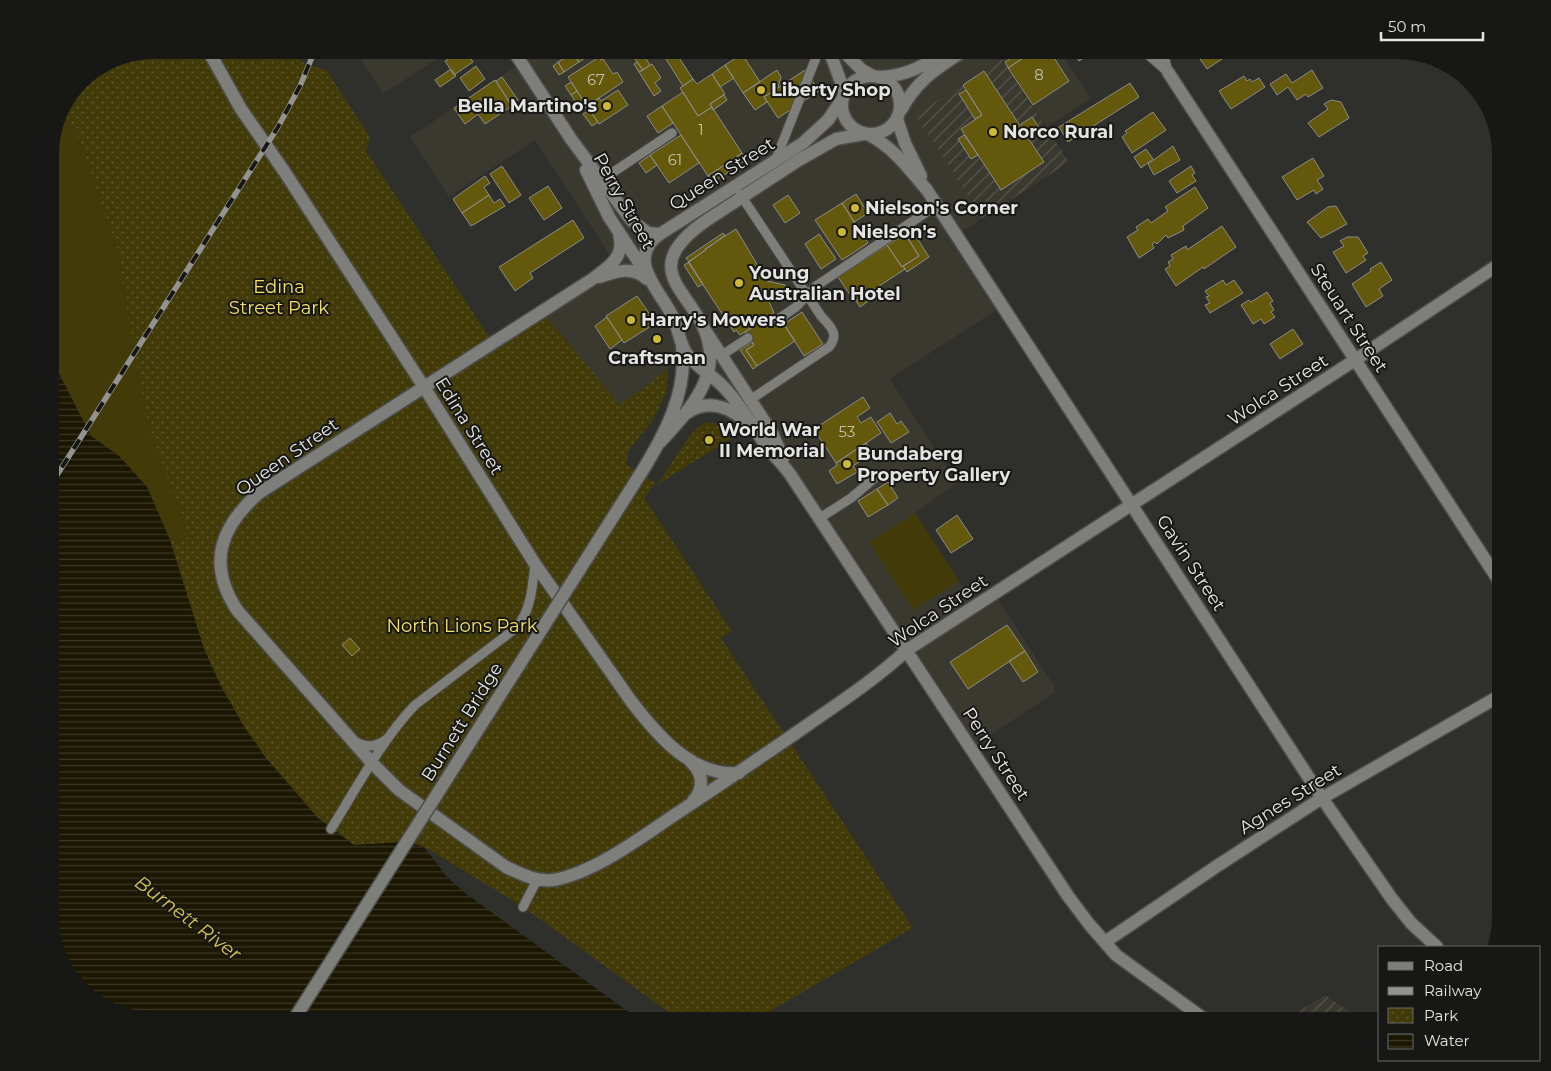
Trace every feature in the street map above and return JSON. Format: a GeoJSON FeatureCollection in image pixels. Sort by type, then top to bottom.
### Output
{"type":"FeatureCollection","features":[{"type":"Feature","properties":{"kind":"street","name":"Edina Street"},"geometry":{"type":"LineString","coordinates":[[213,59],[241,109],[284,171],[424,387],[535,564],[647,722],[685,757],[700,766],[726,774],[740,772]]}},
{"type":"Feature","properties":{"kind":"street","name":"Perry Street"},"geometry":{"type":"LineString","coordinates":[[519,59],[597,183],[619,234],[676,322],[682,345],[693,362],[721,383],[730,393],[762,440],[790,474],[1068,896],[1088,924],[1116,955],[1194,1012]]}},
{"type":"Feature","properties":{"kind":"street"},"geometry":{"type":"LineString","coordinates":[[832,59],[844,96]]}},
{"type":"Feature","properties":{"kind":"street"},"geometry":{"type":"LineString","coordinates":[[851,59],[862,70],[887,81],[898,94],[901,103],[899,115]]}},
{"type":"Feature","properties":{"kind":"street"},"geometry":{"type":"LineString","coordinates":[[931,59],[907,73],[856,80],[844,96],[842,107],[844,116],[849,124],[856,130],[867,134],[878,134],[886,131],[892,126],[916,86],[931,72],[951,59]]}},
{"type":"Feature","properties":{"kind":"street","name":"Steuart Street"},"geometry":{"type":"LineString","coordinates":[[1168,72],[1492,570]]}},
{"type":"Feature","properties":{"kind":"street","name":"Queen Street"},"geometry":{"type":"LineString","coordinates":[[676,285],[672,278],[671,263],[680,243],[692,230],[816,132],[828,120],[844,96]]}},
{"type":"Feature","properties":{"kind":"street","name":"Gavin Street"},"geometry":{"type":"LineString","coordinates":[[899,115],[906,143],[927,190],[937,206],[1322,798],[1392,900],[1411,923],[1436,946]]}},
{"type":"Feature","properties":{"kind":"street","name":"Queen Street"},"geometry":{"type":"LineString","coordinates":[[654,286],[646,269],[645,254],[651,242],[660,234],[799,160],[836,138],[867,134]]}},
{"type":"Feature","properties":{"kind":"street","name":"Gavin Street"},"geometry":{"type":"LineString","coordinates":[[867,134],[881,140],[893,151],[927,190]]}},
{"type":"Feature","properties":{"kind":"street","name":"Perry Street"},"geometry":{"type":"LineString","coordinates":[[597,183],[641,229],[652,235],[660,234]]}},
{"type":"Feature","properties":{"kind":"street","name":"Queen Street"},"geometry":{"type":"LineString","coordinates":[[372,763],[238,610],[229,597],[223,584],[221,554],[230,524],[238,513],[259,493],[591,280],[607,268],[617,257],[622,246],[619,234]]}},
{"type":"Feature","properties":{"kind":"street","name":"Wolca Street"},"geometry":{"type":"LineString","coordinates":[[372,763],[399,790],[498,861],[521,875],[537,880],[552,880],[591,866],[610,856],[740,772],[885,670],[907,650],[1492,269]]}},
{"type":"Feature","properties":{"kind":"street","name":"Queen Street"},"geometry":{"type":"LineString","coordinates":[[591,280],[611,273],[630,271],[641,274],[654,286]]}},
{"type":"Feature","properties":{"kind":"street"},"geometry":{"type":"LineString","coordinates":[[654,286],[670,280],[676,285]]}},
{"type":"Feature","properties":{"kind":"street","name":"Perry Street"},"geometry":{"type":"LineString","coordinates":[[676,285],[772,433],[790,474]]}},
{"type":"Feature","properties":{"kind":"street","name":"Burnett Bridge"},"geometry":{"type":"LineString","coordinates":[[660,442],[685,414],[702,386],[707,373],[710,354],[705,330]]}},
{"type":"Feature","properties":{"kind":"street","name":"Burnett Bridge"},"geometry":{"type":"LineString","coordinates":[[298,1012],[660,442],[680,391],[684,370],[682,345]]}},
{"type":"Feature","properties":{"kind":"street"},"geometry":{"type":"LineString","coordinates":[[685,414],[697,407],[722,406],[737,414],[762,440]]}},
{"type":"Feature","properties":{"kind":"street","name":"Agnes Street"},"geometry":{"type":"LineString","coordinates":[[1105,942],[1322,798],[1492,700]]}},
{"type":"Feature","properties":{"kind":"street"},"geometry":{"type":"LineString","coordinates":[[685,757],[694,765],[701,780],[699,793],[685,808]]}},
{"type":"Feature","properties":{"kind":"lane"},"geometry":{"type":"LineString","coordinates":[[776,162],[816,59]]}},
{"type":"Feature","properties":{"kind":"lane","name":"Steuart Street"},"geometry":{"type":"LineString","coordinates":[[1153,59],[1168,72]]}},
{"type":"Feature","properties":{"kind":"lane","name":"Steuart Street"},"geometry":{"type":"LineString","coordinates":[[1164,59],[1168,72]]}},
{"type":"Feature","properties":{"kind":"lane"},"geometry":{"type":"LineString","coordinates":[[597,183],[672,133]]}},
{"type":"Feature","properties":{"kind":"lane"},"geometry":{"type":"LineString","coordinates":[[739,192],[821,316],[832,328],[834,335],[832,344],[750,400]]}},
{"type":"Feature","properties":{"kind":"lane"},"geometry":{"type":"LineString","coordinates":[[777,320],[796,307],[816,286],[937,206]]}},
{"type":"Feature","properties":{"kind":"lane"},"geometry":{"type":"LineString","coordinates":[[722,355],[748,338]]}},
{"type":"Feature","properties":{"kind":"lane"},"geometry":{"type":"LineString","coordinates":[[820,518],[852,498],[877,476]]}},
{"type":"Feature","properties":{"kind":"lane"},"geometry":{"type":"LineString","coordinates":[[530,601],[535,564]]}},
{"type":"Feature","properties":{"kind":"lane"},"geometry":{"type":"LineString","coordinates":[[331,829],[372,763],[405,715],[516,628],[524,619],[535,590],[543,587],[551,590],[558,597]]}},
{"type":"Feature","properties":{"kind":"lane"},"geometry":{"type":"LineString","coordinates":[[349,737],[357,743],[372,747],[379,745],[392,734]]}},
{"type":"Feature","properties":{"kind":"lane"},"geometry":{"type":"LineString","coordinates":[[523,907],[537,880]]}},
{"type":"Feature","properties":{"kind":"shaded area"},"geometry":{"type":"Polygon","coordinates":[[[361,59],[436,59],[383,94],[361,59]]]}},
{"type":"Feature","properties":{"kind":"shaded area"},"geometry":{"type":"Polygon","coordinates":[[[517,59],[680,59],[697,84],[735,59],[1001,59],[916,115],[983,218],[958,234],[1004,305],[890,379],[957,483],[915,513],[976,607],[995,595],[1055,687],[1054,693],[972,747],[791,473],[690,357],[668,369],[620,406],[541,310],[613,260],[535,140],[449,197],[410,137],[520,64],[517,59]]]}},
{"type":"Feature","properties":{"kind":"shaded area"},"geometry":{"type":"Polygon","coordinates":[[[1001,59],[1065,59],[1091,98],[1047,127],[1001,59]]]}},
{"type":"Feature","properties":{"kind":"shaded area"},"geometry":{"type":"Polygon","coordinates":[[[1001,59],[1069,162],[983,218],[915,115],[1001,59]]]}},
{"type":"Feature","properties":{"kind":"shaded area"},"geometry":{"type":"Polygon","coordinates":[[[1325,995],[1350,1012],[1298,1012],[1325,995]]]}},
{"type":"Feature","properties":{"kind":"green space","name":"North Lions Park"},"geometry":{"type":"Polygon","coordinates":[[[154,59],[298,59],[327,71],[370,137],[366,151],[492,341],[541,310],[620,405],[668,369],[666,393],[653,420],[629,450],[626,464],[655,483],[644,498],[732,631],[721,638],[913,928],[768,1012],[669,1012],[523,907],[423,846],[402,842],[354,845],[318,818],[266,758],[245,728],[222,688],[204,649],[170,540],[189,537],[149,427],[126,305],[118,250],[82,146],[67,116],[78,96],[91,82],[118,66],[129,62],[154,59]]]}},
{"type":"Feature","properties":{"kind":"green space"},"geometry":{"type":"Polygon","coordinates":[[[67,116],[82,146],[118,250],[126,305],[172,491],[189,537],[170,540],[147,487],[119,456],[91,436],[59,374],[59,148],[62,129],[67,116]]]}},
{"type":"Feature","properties":{"kind":"green space"},"geometry":{"type":"Polygon","coordinates":[[[705,422],[720,427],[730,439],[657,485],[688,438],[705,422]]]}},
{"type":"Feature","properties":{"kind":"green space"},"geometry":{"type":"Polygon","coordinates":[[[915,513],[959,581],[913,610],[869,542],[915,513]]]}},
{"type":"Feature","properties":{"kind":"water","name":"Burnett River"},"geometry":{"type":"Polygon","coordinates":[[[59,374],[91,436],[119,456],[147,487],[170,540],[204,649],[222,688],[245,728],[266,758],[318,818],[354,845],[402,842],[423,846],[448,878],[465,893],[629,1012],[154,1012],[129,1009],[118,1005],[101,996],[82,980],[64,948],[59,923],[59,374]]]}},
{"type":"Feature","properties":{"kind":"building"},"geometry":{"type":"Polygon","coordinates":[[[448,59],[471,59],[473,62],[454,75],[445,61],[448,59]]]}},
{"type":"Feature","properties":{"kind":"building"},"geometry":{"type":"Polygon","coordinates":[[[563,59],[577,59],[579,62],[564,72],[558,62],[563,59]]]}},
{"type":"Feature","properties":{"kind":"building"},"geometry":{"type":"Polygon","coordinates":[[[596,59],[603,59],[613,74],[617,72],[623,82],[587,106],[568,77],[596,59]]]}},
{"type":"Feature","properties":{"kind":"building"},"geometry":{"type":"Polygon","coordinates":[[[635,59],[646,59],[650,65],[643,70],[635,59]]]}},
{"type":"Feature","properties":{"kind":"building"},"geometry":{"type":"Polygon","coordinates":[[[666,59],[680,59],[693,79],[683,86],[666,59]]]}},
{"type":"Feature","properties":{"kind":"building"},"geometry":{"type":"Polygon","coordinates":[[[734,59],[745,59],[760,82],[743,93],[725,65],[734,59]]]}},
{"type":"Feature","properties":{"kind":"building"},"geometry":{"type":"Polygon","coordinates":[[[1010,59],[1022,59],[1008,68],[1005,62],[1010,59]]]}},
{"type":"Feature","properties":{"kind":"building"},"geometry":{"type":"Polygon","coordinates":[[[1022,59],[1055,59],[1069,81],[1033,105],[1008,68],[1022,59]]]}},
{"type":"Feature","properties":{"kind":"building"},"geometry":{"type":"Polygon","coordinates":[[[1200,59],[1222,59],[1207,69],[1200,59]]]}},
{"type":"Feature","properties":{"kind":"building"},"geometry":{"type":"Polygon","coordinates":[[[558,62],[564,72],[559,75],[553,66],[558,62]]]}},
{"type":"Feature","properties":{"kind":"building"},"geometry":{"type":"Polygon","coordinates":[[[637,62],[643,70],[639,72],[634,64],[637,62]]]}},
{"type":"Feature","properties":{"kind":"building"},"geometry":{"type":"Polygon","coordinates":[[[652,64],[661,78],[655,83],[661,91],[654,96],[639,72],[652,64]]]}},
{"type":"Feature","properties":{"kind":"building"},"geometry":{"type":"Polygon","coordinates":[[[725,65],[734,78],[720,87],[712,74],[725,65]]]}},
{"type":"Feature","properties":{"kind":"building"},"geometry":{"type":"Polygon","coordinates":[[[476,66],[485,79],[469,91],[460,78],[476,66]]]}},
{"type":"Feature","properties":{"kind":"building"},"geometry":{"type":"Polygon","coordinates":[[[451,69],[456,76],[440,87],[435,80],[451,69]]]}},
{"type":"Feature","properties":{"kind":"building","name":"Liberty Shop"},"geometry":{"type":"Polygon","coordinates":[[[777,70],[781,77],[778,88],[764,97],[767,102],[755,110],[743,93],[777,70]]]}},
{"type":"Feature","properties":{"kind":"building"},"geometry":{"type":"Polygon","coordinates":[[[805,70],[819,91],[778,118],[764,97],[805,70]]]}},
{"type":"Feature","properties":{"kind":"building"},"geometry":{"type":"Polygon","coordinates":[[[1312,70],[1323,88],[1308,97],[1306,94],[1297,100],[1288,87],[1277,95],[1270,84],[1286,74],[1292,83],[1312,70]]]}},
{"type":"Feature","properties":{"kind":"building","name":"Norco Rural"},"geometry":{"type":"Polygon","coordinates":[[[984,71],[1044,162],[1001,190],[961,129],[982,115],[963,85],[984,71]]]}},
{"type":"Feature","properties":{"kind":"building"},"geometry":{"type":"Polygon","coordinates":[[[712,74],[725,94],[710,104],[712,107],[698,116],[680,88],[693,79],[697,84],[712,74]]]}},
{"type":"Feature","properties":{"kind":"building"},"geometry":{"type":"Polygon","coordinates":[[[1244,76],[1247,81],[1250,79],[1252,82],[1259,78],[1265,87],[1231,109],[1219,91],[1244,76]]]}},
{"type":"Feature","properties":{"kind":"building"},"geometry":{"type":"Polygon","coordinates":[[[502,77],[518,100],[511,105],[496,81],[502,77]]]}},
{"type":"Feature","properties":{"kind":"building"},"geometry":{"type":"Polygon","coordinates":[[[495,80],[512,106],[485,124],[478,114],[465,124],[454,108],[495,80]]]}},
{"type":"Feature","properties":{"kind":"building"},"geometry":{"type":"Polygon","coordinates":[[[571,82],[577,91],[571,95],[565,86],[571,82]]]}},
{"type":"Feature","properties":{"kind":"building"},"geometry":{"type":"Polygon","coordinates":[[[1130,83],[1139,97],[1068,142],[1059,127],[1130,83]]]}},
{"type":"Feature","properties":{"kind":"building","name":"Bella Martino's"},"geometry":{"type":"Polygon","coordinates":[[[618,90],[628,105],[599,124],[589,109],[591,108],[589,105],[599,98],[601,101],[618,90]]]}},
{"type":"Feature","properties":{"kind":"building"},"geometry":{"type":"Polygon","coordinates":[[[966,90],[982,115],[975,119],[959,94],[966,90]]]}},
{"type":"Feature","properties":{"kind":"building"},"geometry":{"type":"Polygon","coordinates":[[[577,91],[587,106],[581,110],[571,95],[577,91]]]}},
{"type":"Feature","properties":{"kind":"building"},"geometry":{"type":"Polygon","coordinates":[[[683,92],[698,116],[712,107],[742,153],[708,176],[662,106],[683,92]]]}},
{"type":"Feature","properties":{"kind":"building"},"geometry":{"type":"Polygon","coordinates":[[[724,95],[727,100],[713,110],[710,104],[724,95]]]}},
{"type":"Feature","properties":{"kind":"building"},"geometry":{"type":"Polygon","coordinates":[[[1331,100],[1341,102],[1349,118],[1319,137],[1308,123],[1328,109],[1324,104],[1331,100]]]}},
{"type":"Feature","properties":{"kind":"building"},"geometry":{"type":"Polygon","coordinates":[[[662,106],[673,123],[658,133],[647,116],[662,106]]]}},
{"type":"Feature","properties":{"kind":"building"},"geometry":{"type":"Polygon","coordinates":[[[590,110],[598,122],[592,126],[583,114],[590,110]]]}},
{"type":"Feature","properties":{"kind":"building"},"geometry":{"type":"Polygon","coordinates":[[[1153,112],[1166,130],[1132,153],[1122,137],[1127,133],[1125,131],[1153,112]]]}},
{"type":"Feature","properties":{"kind":"building"},"geometry":{"type":"Polygon","coordinates":[[[1032,117],[1040,129],[1028,136],[1021,124],[1032,117]]]}},
{"type":"Feature","properties":{"kind":"building"},"geometry":{"type":"Polygon","coordinates":[[[681,135],[699,163],[669,183],[650,155],[681,135]]]}},
{"type":"Feature","properties":{"kind":"building"},"geometry":{"type":"Polygon","coordinates":[[[964,135],[978,155],[971,159],[958,139],[964,135]]]}},
{"type":"Feature","properties":{"kind":"building"},"geometry":{"type":"Polygon","coordinates":[[[1173,146],[1180,160],[1154,175],[1148,164],[1173,146]]]}},
{"type":"Feature","properties":{"kind":"building"},"geometry":{"type":"Polygon","coordinates":[[[1146,149],[1153,159],[1141,168],[1134,157],[1146,149]]]}},
{"type":"Feature","properties":{"kind":"building"},"geometry":{"type":"Polygon","coordinates":[[[742,153],[746,160],[712,183],[708,176],[742,153]]]}},
{"type":"Feature","properties":{"kind":"building"},"geometry":{"type":"Polygon","coordinates":[[[650,155],[657,165],[646,173],[639,163],[650,155]]]}},
{"type":"Feature","properties":{"kind":"building"},"geometry":{"type":"Polygon","coordinates":[[[1313,158],[1324,176],[1317,180],[1323,189],[1316,194],[1314,190],[1297,200],[1282,177],[1313,158]]]}},
{"type":"Feature","properties":{"kind":"building"},"geometry":{"type":"Polygon","coordinates":[[[502,166],[521,195],[509,203],[490,174],[502,166]]]}},
{"type":"Feature","properties":{"kind":"building"},"geometry":{"type":"Polygon","coordinates":[[[1191,166],[1195,173],[1192,175],[1196,181],[1177,193],[1169,181],[1191,166]]]}},
{"type":"Feature","properties":{"kind":"building"},"geometry":{"type":"Polygon","coordinates":[[[485,176],[490,183],[484,187],[489,195],[462,213],[453,199],[485,176]]]}},
{"type":"Feature","properties":{"kind":"building"},"geometry":{"type":"Polygon","coordinates":[[[548,186],[562,208],[544,220],[529,198],[548,186]]]}},
{"type":"Feature","properties":{"kind":"building"},"geometry":{"type":"Polygon","coordinates":[[[1195,187],[1208,208],[1183,226],[1184,230],[1168,238],[1166,235],[1157,244],[1155,242],[1152,244],[1154,248],[1139,258],[1127,237],[1138,230],[1136,227],[1148,219],[1151,223],[1168,211],[1165,207],[1195,187]]]}},
{"type":"Feature","properties":{"kind":"building","name":"Nielson's Corner"},"geometry":{"type":"Polygon","coordinates":[[[856,194],[868,213],[854,222],[842,203],[856,194]]]}},
{"type":"Feature","properties":{"kind":"building"},"geometry":{"type":"Polygon","coordinates":[[[489,195],[494,203],[500,199],[505,206],[471,226],[462,213],[489,195]]]}},
{"type":"Feature","properties":{"kind":"building"},"geometry":{"type":"Polygon","coordinates":[[[788,195],[800,213],[785,223],[773,205],[788,195]]]}},
{"type":"Feature","properties":{"kind":"building","name":"Nielson's"},"geometry":{"type":"Polygon","coordinates":[[[842,203],[868,243],[842,260],[815,220],[842,203]]]}},
{"type":"Feature","properties":{"kind":"building"},"geometry":{"type":"Polygon","coordinates":[[[1336,206],[1347,224],[1321,238],[1307,222],[1328,207],[1336,206]]]}},
{"type":"Feature","properties":{"kind":"building"},"geometry":{"type":"Polygon","coordinates":[[[573,220],[584,238],[530,273],[533,278],[515,291],[499,267],[573,220]]]}},
{"type":"Feature","properties":{"kind":"building"},"geometry":{"type":"Polygon","coordinates":[[[1222,226],[1236,247],[1176,286],[1165,269],[1170,266],[1168,262],[1173,259],[1171,255],[1186,246],[1187,250],[1222,226]]]}},
{"type":"Feature","properties":{"kind":"building","name":"Young Australian Hotel"},"geometry":{"type":"Polygon","coordinates":[[[736,229],[767,281],[785,285],[791,294],[782,300],[767,297],[774,313],[740,335],[736,330],[734,332],[688,262],[736,229]]]}},
{"type":"Feature","properties":{"kind":"building"},"geometry":{"type":"Polygon","coordinates":[[[723,233],[725,235],[689,262],[686,258],[723,233]]]}},
{"type":"Feature","properties":{"kind":"building"},"geometry":{"type":"Polygon","coordinates":[[[819,234],[836,259],[821,269],[805,244],[819,234]]]}},
{"type":"Feature","properties":{"kind":"building"},"geometry":{"type":"Polygon","coordinates":[[[905,234],[919,256],[902,267],[887,245],[905,234]]]}},
{"type":"Feature","properties":{"kind":"building"},"geometry":{"type":"Polygon","coordinates":[[[915,235],[929,257],[907,272],[903,266],[919,256],[909,240],[915,235]]]}},
{"type":"Feature","properties":{"kind":"building"},"geometry":{"type":"Polygon","coordinates":[[[1347,237],[1358,237],[1368,253],[1363,256],[1366,260],[1346,273],[1333,252],[1344,246],[1340,241],[1347,237]]]}},
{"type":"Feature","properties":{"kind":"building"},"geometry":{"type":"Polygon","coordinates":[[[887,245],[905,269],[855,302],[838,277],[887,245]]]}},
{"type":"Feature","properties":{"kind":"building"},"geometry":{"type":"Polygon","coordinates":[[[689,262],[703,284],[698,287],[684,265],[689,262]]]}},
{"type":"Feature","properties":{"kind":"building"},"geometry":{"type":"Polygon","coordinates":[[[1381,262],[1392,280],[1379,289],[1383,296],[1366,307],[1352,284],[1381,262]]]}},
{"type":"Feature","properties":{"kind":"building"},"geometry":{"type":"Polygon","coordinates":[[[1223,280],[1226,285],[1234,280],[1243,293],[1210,313],[1205,305],[1210,303],[1206,297],[1209,296],[1205,291],[1223,280]]]}},
{"type":"Feature","properties":{"kind":"building"},"geometry":{"type":"Polygon","coordinates":[[[1267,292],[1273,301],[1270,303],[1274,310],[1271,312],[1275,317],[1264,324],[1261,319],[1253,324],[1241,305],[1249,300],[1251,302],[1267,292]]]}},
{"type":"Feature","properties":{"kind":"building"},"geometry":{"type":"Polygon","coordinates":[[[867,294],[870,300],[860,307],[856,301],[867,294]]]}},
{"type":"Feature","properties":{"kind":"building","name":"Harry's Mowers"},"geometry":{"type":"Polygon","coordinates":[[[637,296],[656,323],[624,343],[606,316],[637,296]]]}},
{"type":"Feature","properties":{"kind":"building"},"geometry":{"type":"Polygon","coordinates":[[[802,312],[823,344],[804,356],[784,324],[802,312]]]}},
{"type":"Feature","properties":{"kind":"building"},"geometry":{"type":"Polygon","coordinates":[[[772,314],[781,328],[784,325],[795,341],[757,366],[746,350],[754,345],[745,332],[772,314]]]}},
{"type":"Feature","properties":{"kind":"building"},"geometry":{"type":"Polygon","coordinates":[[[607,317],[622,340],[610,349],[595,326],[607,317]]]}},
{"type":"Feature","properties":{"kind":"building"},"geometry":{"type":"Polygon","coordinates":[[[1293,329],[1303,344],[1280,359],[1270,344],[1293,329]]]}},
{"type":"Feature","properties":{"kind":"building"},"geometry":{"type":"Polygon","coordinates":[[[752,342],[754,345],[746,350],[757,366],[753,369],[740,350],[752,342]]]}},
{"type":"Feature","properties":{"kind":"building"},"geometry":{"type":"Polygon","coordinates":[[[863,397],[870,408],[857,417],[861,423],[871,417],[881,433],[836,463],[814,429],[863,397]]]}},
{"type":"Feature","properties":{"kind":"building"},"geometry":{"type":"Polygon","coordinates":[[[890,413],[897,424],[901,421],[909,432],[891,443],[877,422],[890,413]]]}},
{"type":"Feature","properties":{"kind":"building","name":"Bundaberg Property Gallery"},"geometry":{"type":"Polygon","coordinates":[[[866,443],[873,453],[853,466],[857,472],[837,484],[829,471],[837,465],[836,463],[866,443]]]}},
{"type":"Feature","properties":{"kind":"building"},"geometry":{"type":"Polygon","coordinates":[[[888,482],[898,498],[888,505],[877,489],[888,482]]]}},
{"type":"Feature","properties":{"kind":"building"},"geometry":{"type":"Polygon","coordinates":[[[877,489],[888,505],[868,517],[858,501],[877,489]]]}},
{"type":"Feature","properties":{"kind":"building"},"geometry":{"type":"Polygon","coordinates":[[[957,515],[973,539],[951,553],[936,530],[957,515]]]}},
{"type":"Feature","properties":{"kind":"building"},"geometry":{"type":"Polygon","coordinates":[[[1007,625],[1025,651],[968,689],[950,662],[1007,625]]]}},
{"type":"Feature","properties":{"kind":"building"},"geometry":{"type":"Polygon","coordinates":[[[350,638],[360,649],[352,656],[342,645],[350,638]]]}},
{"type":"Feature","properties":{"kind":"building"},"geometry":{"type":"Polygon","coordinates":[[[1025,651],[1038,672],[1023,682],[1009,661],[1025,651]]]}},
{"type":"Feature","properties":{"kind":"railway"},"geometry":{"type":"LineString","coordinates":[[59,472],[278,127],[300,86],[311,59]]}},
{"type":"Feature","properties":{"kind":"place","name":"Liberty Shop"},"geometry":{"type":"Point","coordinates":[761,90]}},
{"type":"Feature","properties":{"kind":"place","name":"Bella Martino's"},"geometry":{"type":"Point","coordinates":[607,106]}},
{"type":"Feature","properties":{"kind":"place","name":"Norco Rural"},"geometry":{"type":"Point","coordinates":[993,132]}},
{"type":"Feature","properties":{"kind":"place","name":"Nielson's Corner"},"geometry":{"type":"Point","coordinates":[855,208]}},
{"type":"Feature","properties":{"kind":"place","name":"Nielson's"},"geometry":{"type":"Point","coordinates":[842,232]}},
{"type":"Feature","properties":{"kind":"place","name":"Young Australian Hotel"},"geometry":{"type":"Point","coordinates":[739,283]}},
{"type":"Feature","properties":{"kind":"place","name":"Harry's Mowers"},"geometry":{"type":"Point","coordinates":[631,320]}},
{"type":"Feature","properties":{"kind":"place","name":"Craftsman"},"geometry":{"type":"Point","coordinates":[657,339]}},
{"type":"Feature","properties":{"kind":"place","name":"World War II Memorial"},"geometry":{"type":"Point","coordinates":[709,440]}},
{"type":"Feature","properties":{"kind":"place","name":"Bundaberg Property Gallery"},"geometry":{"type":"Point","coordinates":[847,464]}},
{"type":"Feature","properties":{"kind":"park label","name":"Edina Street Park"},"geometry":{"type":"Point","coordinates":[279,297]}}]}
